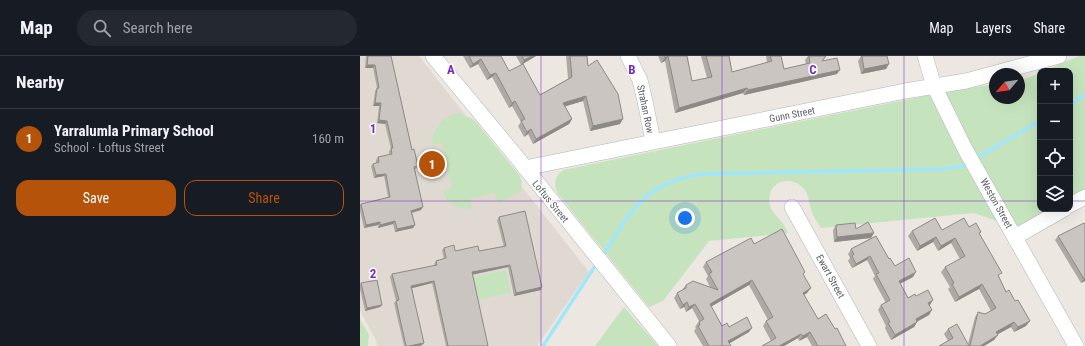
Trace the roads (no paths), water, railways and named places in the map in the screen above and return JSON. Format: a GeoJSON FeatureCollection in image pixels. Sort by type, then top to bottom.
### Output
{"type":"FeatureCollection","features":[{"type":"Feature","properties":{"kind":"street","name":"Loftus Street"},"geometry":{"type":"LineString","coordinates":[[433,56],[669,346]]}},
{"type":"Feature","properties":{"kind":"street","name":"Strahan Row"},"geometry":{"type":"LineString","coordinates":[[628,56],[638,74],[653,141]]}},
{"type":"Feature","properties":{"kind":"street","name":"Weston Street"},"geometry":{"type":"LineString","coordinates":[[925,56],[934,86],[965,149],[1015,237],[1070,344]]}},
{"type":"Feature","properties":{"kind":"street","name":"Gunn Street"},"geometry":{"type":"LineString","coordinates":[[525,168],[653,141],[966,81],[1059,56]]}},
{"type":"Feature","properties":{"kind":"street"},"geometry":{"type":"LineString","coordinates":[[1073,204],[1085,197]]}},
{"type":"Feature","properties":{"kind":"street","name":"Ewart Street"},"geometry":{"type":"LineString","coordinates":[[792,207],[869,346]]}},
{"type":"Feature","properties":{"kind":"street"},"geometry":{"type":"LineString","coordinates":[[1015,237],[1059,212]]}},
{"type":"Feature","properties":{"kind":"waterway"},"geometry":{"type":"LineString","coordinates":[[1073,102],[1085,95]]}},
{"type":"Feature","properties":{"kind":"waterway"},"geometry":{"type":"LineString","coordinates":[[975,159],[1037,123]]}},
{"type":"Feature","properties":{"kind":"waterway"},"geometry":{"type":"LineString","coordinates":[[602,257],[622,225],[642,200],[667,183],[684,178],[705,174],[943,169],[964,166],[968,163]]}},
{"type":"Feature","properties":{"kind":"waterway"},"geometry":{"type":"LineString","coordinates":[[543,346],[597,263]]}},
{"type":"Feature","properties":{"kind":"place","name":"Yarralumla Primary School"},"geometry":{"type":"Point","coordinates":[432,164]}}]}
